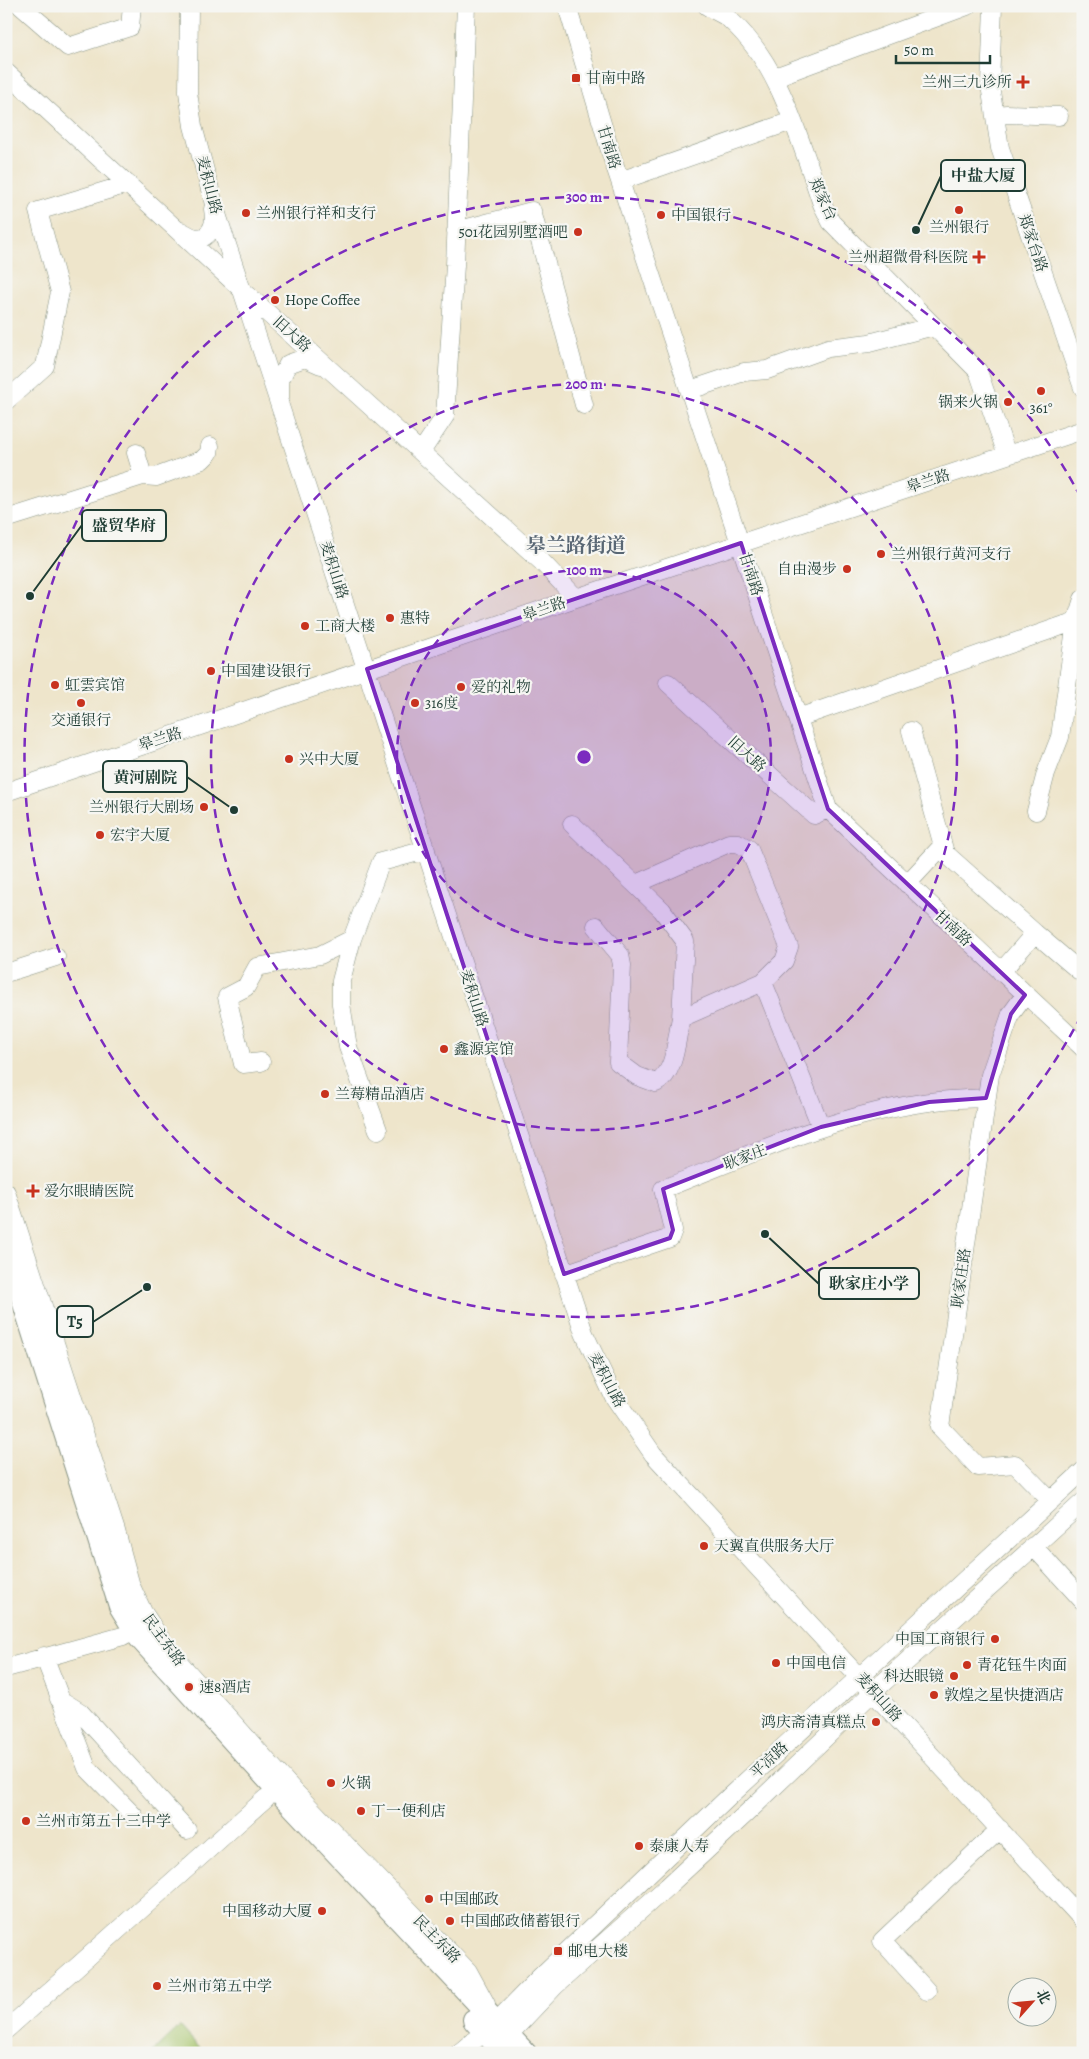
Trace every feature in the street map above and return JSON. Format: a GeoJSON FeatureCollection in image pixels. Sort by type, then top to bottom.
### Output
{"type":"FeatureCollection","features":[{"type":"Feature","properties":{"kind":"main road","name":"民主东路"},"geometry":{"type":"LineString","coordinates":[[6,1247],[108,1533],[120,1606],[140,1637],[286,1799],[497,2040]]}},
{"type":"Feature","properties":{"kind":"main road","name":"民主东路"},"geometry":{"type":"LineString","coordinates":[[6,1295],[108,1608],[123,1636],[266,1798],[497,2040],[525,2053]]}},
{"type":"Feature","properties":{"kind":"street"},"geometry":{"type":"LineString","coordinates":[[23,7],[68,47],[130,27],[132,6]]}},
{"type":"Feature","properties":{"kind":"street","name":"麦积山路"},"geometry":{"type":"LineString","coordinates":[[189,6],[188,92],[193,126],[208,182],[240,288],[367,669],[584,1333],[614,1397],[653,1454],[1000,1829],[1080,1912]]}},
{"type":"Feature","properties":{"kind":"street"},"geometry":{"type":"LineString","coordinates":[[421,452],[445,416],[456,231],[466,6]]}},
{"type":"Feature","properties":{"kind":"street","name":"甘南路"},"geometry":{"type":"LineString","coordinates":[[567,6],[620,181],[828,809],[1083,1048]]}},
{"type":"Feature","properties":{"kind":"street","name":"郑家台"},"geometry":{"type":"LineString","coordinates":[[707,6],[729,19],[745,36],[775,77],[822,204],[832,222],[978,371],[1007,455]]}},
{"type":"Feature","properties":{"kind":"street"},"geometry":{"type":"LineString","coordinates":[[775,77],[967,6]]}},
{"type":"Feature","properties":{"kind":"street","name":"郑家台路"},"geometry":{"type":"LineString","coordinates":[[993,6],[990,85],[1000,148],[1083,388]]}},
{"type":"Feature","properties":{"kind":"street","name":"旧大路"},"geometry":{"type":"LineString","coordinates":[[6,72],[240,288],[542,562],[576,598]]}},
{"type":"Feature","properties":{"kind":"street"},"geometry":{"type":"LineString","coordinates":[[995,115],[1059,116]]}},
{"type":"Feature","properties":{"kind":"street"},"geometry":{"type":"LineString","coordinates":[[620,181],[792,121]]}},
{"type":"Feature","properties":{"kind":"street"},"geometry":{"type":"LineString","coordinates":[[173,225],[194,238],[204,237],[209,234],[213,227],[214,218],[208,182]]}},
{"type":"Feature","properties":{"kind":"street"},"geometry":{"type":"LineString","coordinates":[[6,401],[45,366],[60,292],[38,211],[128,184]]}},
{"type":"Feature","properties":{"kind":"street"},"geometry":{"type":"LineString","coordinates":[[456,231],[532,211],[584,405]]}},
{"type":"Feature","properties":{"kind":"street"},"geometry":{"type":"LineString","coordinates":[[690,390],[744,372],[767,370],[828,348],[868,343],[934,326]]}},
{"type":"Feature","properties":{"kind":"street"},"geometry":{"type":"LineString","coordinates":[[286,425],[280,397],[280,380],[288,364],[305,358],[312,360],[338,377]]}},
{"type":"Feature","properties":{"kind":"street","name":"皋兰路"},"geometry":{"type":"LineString","coordinates":[[6,792],[576,598],[1083,430]]}},
{"type":"Feature","properties":{"kind":"street"},"geometry":{"type":"LineString","coordinates":[[6,519],[144,476],[156,477],[202,460],[210,453],[210,446]]}},
{"type":"Feature","properties":{"kind":"street"},"geometry":{"type":"LineString","coordinates":[[136,453],[144,476]]}},
{"type":"Feature","properties":{"kind":"street"},"geometry":{"type":"LineString","coordinates":[[1036,811],[1046,773],[1060,737],[1076,621],[1083,599]]}},
{"type":"Feature","properties":{"kind":"street"},"geometry":{"type":"LineString","coordinates":[[798,718],[1076,621]]}},
{"type":"Feature","properties":{"kind":"street","name":"旧大路"},"geometry":{"type":"LineString","coordinates":[[668,683],[814,815],[828,809]]}},
{"type":"Feature","properties":{"kind":"street"},"geometry":{"type":"LineString","coordinates":[[911,731],[946,853],[1083,974]]}},
{"type":"Feature","properties":{"kind":"street"},"geometry":{"type":"LineString","coordinates":[[572,824],[662,910],[685,941],[681,1018],[670,1070],[664,1079],[656,1083],[637,1076],[618,1062],[622,965],[620,955],[596,926]]}},
{"type":"Feature","properties":{"kind":"street"},"geometry":{"type":"LineString","coordinates":[[636,884],[729,843],[738,843],[749,850],[789,947],[784,962],[763,982],[681,1018]]}},
{"type":"Feature","properties":{"kind":"street"},"geometry":{"type":"LineString","coordinates":[[907,884],[943,845]]}},
{"type":"Feature","properties":{"kind":"street"},"geometry":{"type":"LineString","coordinates":[[378,1130],[348,1047],[341,981],[352,939],[381,862],[426,850]]}},
{"type":"Feature","properties":{"kind":"street"},"geometry":{"type":"LineString","coordinates":[[1001,972],[1035,933]]}},
{"type":"Feature","properties":{"kind":"street"},"geometry":{"type":"LineString","coordinates":[[261,1062],[244,1064],[227,998],[246,987],[257,967],[320,955],[352,939]]}},
{"type":"Feature","properties":{"kind":"street"},"geometry":{"type":"LineString","coordinates":[[6,973],[56,957]]}},
{"type":"Feature","properties":{"kind":"street"},"geometry":{"type":"LineString","coordinates":[[763,982],[821,1128]]}},
{"type":"Feature","properties":{"kind":"street","name":"耿家庄路"},"geometry":{"type":"LineString","coordinates":[[1026,995],[1010,1014],[990,1075],[940,1427],[978,1466],[1015,1464],[1051,1501]]}},
{"type":"Feature","properties":{"kind":"street","name":"耿家庄"},"geometry":{"type":"LineString","coordinates":[[564,1274],[670,1238],[672,1230],[663,1189],[821,1128],[882,1111],[929,1102],[986,1098]]}},
{"type":"Feature","properties":{"kind":"street","name":"民主东路"},"geometry":{"type":"LineString","coordinates":[[6,1192],[108,1533]]}},
{"type":"Feature","properties":{"kind":"street","name":"平凉路"},"geometry":{"type":"LineString","coordinates":[[497,2040],[538,1978],[860,1676],[1083,1471]]}},
{"type":"Feature","properties":{"kind":"street","name":"平凉路"},"geometry":{"type":"LineString","coordinates":[[459,2053],[497,2040],[744,1816],[874,1691],[1083,1502]]}},
{"type":"Feature","properties":{"kind":"street"},"geometry":{"type":"LineString","coordinates":[[1033,1546],[1083,1601]]}},
{"type":"Feature","properties":{"kind":"street"},"geometry":{"type":"LineString","coordinates":[[6,1668],[44,1656],[123,1636]]}},
{"type":"Feature","properties":{"kind":"street"},"geometry":{"type":"LineString","coordinates":[[44,1656],[87,1768],[134,1816]]}},
{"type":"Feature","properties":{"kind":"street"},"geometry":{"type":"LineString","coordinates":[[59,1699],[80,1712],[187,1830]]}},
{"type":"Feature","properties":{"kind":"street"},"geometry":{"type":"LineString","coordinates":[[6,2030],[266,1798]]}},
{"type":"Feature","properties":{"kind":"street"},"geometry":{"type":"LineString","coordinates":[[927,1992],[882,1941],[1000,1829]]}},
{"type":"Feature","properties":{"kind":"street","name":"民主东路"},"geometry":{"type":"LineString","coordinates":[[497,2040],[532,2053]]}},
{"type":"Feature","properties":{"kind":"highlighted area"},"geometry":{"type":"Polygon","coordinates":[[[741,543],[828,809],[1025,995],[1011,1014],[986,1098],[929,1102],[821,1127],[663,1189],[673,1230],[670,1238],[564,1274],[367,669],[741,543]]]}},
{"type":"Feature","properties":{"kind":"green space"},"geometry":{"type":"Polygon","coordinates":[[[180,2026],[204,2053],[152,2053],[180,2026]]]}},
{"type":"Feature","properties":{"kind":"place","name":"甘南中路"},"geometry":{"type":"Point","coordinates":[576,78]}},
{"type":"Feature","properties":{"kind":"place","name":"兰州三九诊所"},"geometry":{"type":"Point","coordinates":[1023,82]}},
{"type":"Feature","properties":{"kind":"place","name":"兰州银行"},"geometry":{"type":"Point","coordinates":[959,210]}},
{"type":"Feature","properties":{"kind":"place","name":"兰州银行祥和支行"},"geometry":{"type":"Point","coordinates":[246,213]}},
{"type":"Feature","properties":{"kind":"place","name":"中国银行"},"geometry":{"type":"Point","coordinates":[661,215]}},
{"type":"Feature","properties":{"kind":"place","name":"中盐大厦"},"geometry":{"type":"Point","coordinates":[916,230]}},
{"type":"Feature","properties":{"kind":"place","name":"501花园别墅酒吧"},"geometry":{"type":"Point","coordinates":[578,232]}},
{"type":"Feature","properties":{"kind":"place","name":"兰州超微骨科医院"},"geometry":{"type":"Point","coordinates":[979,257]}},
{"type":"Feature","properties":{"kind":"place","name":"Hope Coffee"},"geometry":{"type":"Point","coordinates":[275,300]}},
{"type":"Feature","properties":{"kind":"place","name":"361°"},"geometry":{"type":"Point","coordinates":[1041,391]}},
{"type":"Feature","properties":{"kind":"place","name":"锅来火锅"},"geometry":{"type":"Point","coordinates":[1008,402]}},
{"type":"Feature","properties":{"kind":"place","name":"兰州银行黄河支行"},"geometry":{"type":"Point","coordinates":[881,554]}},
{"type":"Feature","properties":{"kind":"place","name":"自由漫步"},"geometry":{"type":"Point","coordinates":[847,569]}},
{"type":"Feature","properties":{"kind":"place","name":"盛贸华府"},"geometry":{"type":"Point","coordinates":[30,596]}},
{"type":"Feature","properties":{"kind":"place","name":"惠特"},"geometry":{"type":"Point","coordinates":[390,618]}},
{"type":"Feature","properties":{"kind":"place","name":"工商大楼"},"geometry":{"type":"Point","coordinates":[305,626]}},
{"type":"Feature","properties":{"kind":"place","name":"中国建设银行"},"geometry":{"type":"Point","coordinates":[211,671]}},
{"type":"Feature","properties":{"kind":"place","name":"虹雲宾馆"},"geometry":{"type":"Point","coordinates":[55,685]}},
{"type":"Feature","properties":{"kind":"place","name":"爱的礼物"},"geometry":{"type":"Point","coordinates":[461,687]}},
{"type":"Feature","properties":{"kind":"place","name":"交通银行"},"geometry":{"type":"Point","coordinates":[81,703]}},
{"type":"Feature","properties":{"kind":"place","name":"316度"},"geometry":{"type":"Point","coordinates":[415,703]}},
{"type":"Feature","properties":{"kind":"place","name":"兴中大厦"},"geometry":{"type":"Point","coordinates":[289,759]}},
{"type":"Feature","properties":{"kind":"place","name":"兰州银行大剧场"},"geometry":{"type":"Point","coordinates":[204,807]}},
{"type":"Feature","properties":{"kind":"place","name":"黄河剧院"},"geometry":{"type":"Point","coordinates":[234,810]}},
{"type":"Feature","properties":{"kind":"place","name":"宏宇大厦"},"geometry":{"type":"Point","coordinates":[100,835]}},
{"type":"Feature","properties":{"kind":"place","name":"鑫源宾馆"},"geometry":{"type":"Point","coordinates":[444,1049]}},
{"type":"Feature","properties":{"kind":"place","name":"兰莓精品酒店"},"geometry":{"type":"Point","coordinates":[325,1094]}},
{"type":"Feature","properties":{"kind":"place","name":"爱尔眼睛医院"},"geometry":{"type":"Point","coordinates":[33,1191]}},
{"type":"Feature","properties":{"kind":"place","name":"耿家庄小学"},"geometry":{"type":"Point","coordinates":[765,1234]}},
{"type":"Feature","properties":{"kind":"place","name":"T5"},"geometry":{"type":"Point","coordinates":[147,1287]}},
{"type":"Feature","properties":{"kind":"place","name":"天翼直供服务大厅"},"geometry":{"type":"Point","coordinates":[704,1546]}},
{"type":"Feature","properties":{"kind":"place","name":"中国工商银行"},"geometry":{"type":"Point","coordinates":[995,1639]}},
{"type":"Feature","properties":{"kind":"place","name":"中国电信"},"geometry":{"type":"Point","coordinates":[776,1663]}},
{"type":"Feature","properties":{"kind":"place","name":"青花钰牛肉面"},"geometry":{"type":"Point","coordinates":[967,1665]}},
{"type":"Feature","properties":{"kind":"place","name":"科达眼镜"},"geometry":{"type":"Point","coordinates":[954,1676]}},
{"type":"Feature","properties":{"kind":"place","name":"速8酒店"},"geometry":{"type":"Point","coordinates":[189,1687]}},
{"type":"Feature","properties":{"kind":"place","name":"敦煌之星快捷酒店"},"geometry":{"type":"Point","coordinates":[934,1695]}},
{"type":"Feature","properties":{"kind":"place","name":"鸿庆斋清真糕点"},"geometry":{"type":"Point","coordinates":[876,1722]}},
{"type":"Feature","properties":{"kind":"place","name":"火锅"},"geometry":{"type":"Point","coordinates":[331,1783]}},
{"type":"Feature","properties":{"kind":"place","name":"丁一便利店"},"geometry":{"type":"Point","coordinates":[361,1811]}},
{"type":"Feature","properties":{"kind":"place","name":"兰州市第五十三中学"},"geometry":{"type":"Point","coordinates":[26,1821]}},
{"type":"Feature","properties":{"kind":"place","name":"泰康人寿"},"geometry":{"type":"Point","coordinates":[639,1846]}},
{"type":"Feature","properties":{"kind":"place","name":"中国邮政"},"geometry":{"type":"Point","coordinates":[429,1899]}},
{"type":"Feature","properties":{"kind":"place","name":"中国移动大厦"},"geometry":{"type":"Point","coordinates":[322,1911]}},
{"type":"Feature","properties":{"kind":"place","name":"中国邮政储蓄银行"},"geometry":{"type":"Point","coordinates":[450,1921]}},
{"type":"Feature","properties":{"kind":"place","name":"邮电大楼"},"geometry":{"type":"Point","coordinates":[558,1951]}},
{"type":"Feature","properties":{"kind":"place","name":"兰州市第五中学"},"geometry":{"type":"Point","coordinates":[157,1986]}},
{"type":"Feature","properties":{"kind":"district","name":"皋兰路街道"},"geometry":{"type":"Point","coordinates":[576,545]}}]}
